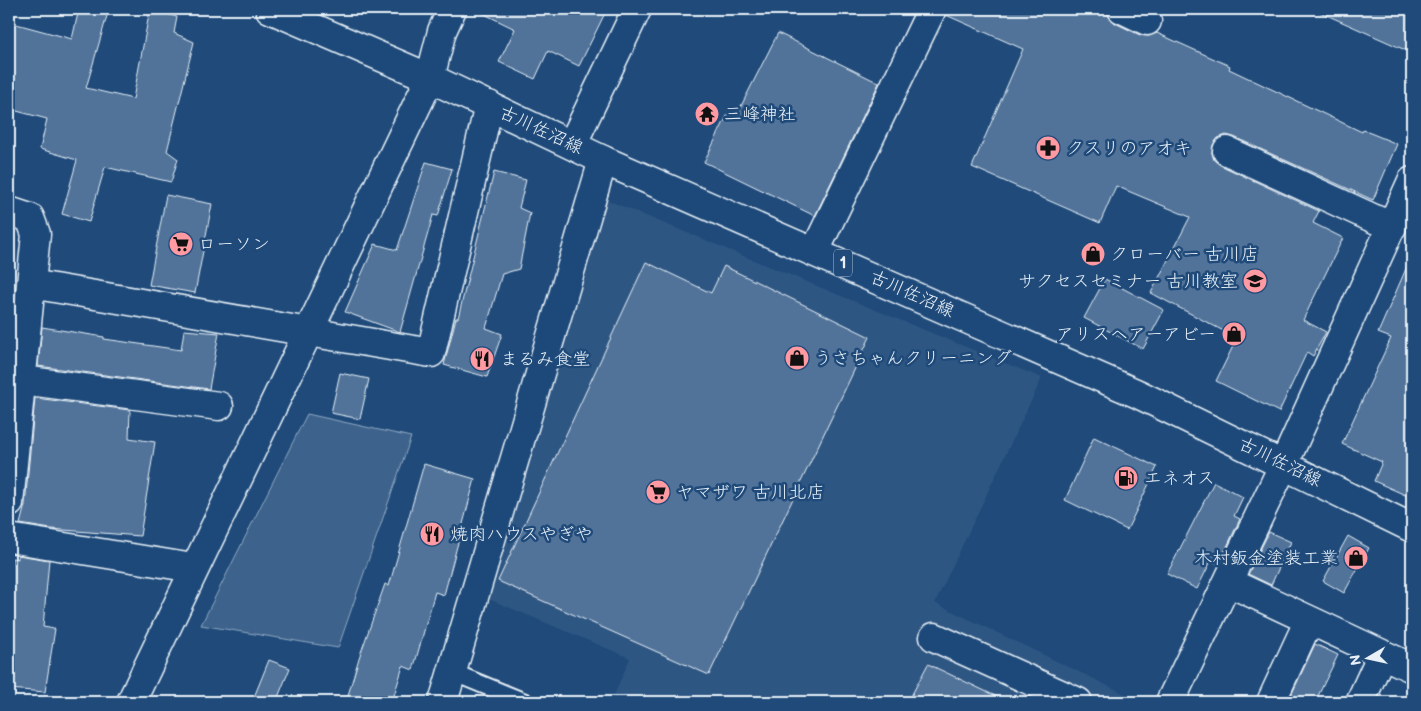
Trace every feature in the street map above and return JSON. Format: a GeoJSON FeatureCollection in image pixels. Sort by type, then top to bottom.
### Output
{"type":"FeatureCollection","features":[{"type":"Feature","properties":{"kind":"street","name":"古川佐沼線"},"geometry":{"type":"LineString","coordinates":[[270,9],[430,78],[603,160],[815,251],[1138,394],[1412,528]]}},
{"type":"Feature","properties":{"kind":"street"},"geometry":{"type":"LineString","coordinates":[[130,702],[430,78],[442,31],[452,9]]}},
{"type":"Feature","properties":{"kind":"street"},"geometry":{"type":"LineString","coordinates":[[572,145],[637,9]]}},
{"type":"Feature","properties":{"kind":"street"},"geometry":{"type":"LineString","coordinates":[[815,251],[932,9]]}},
{"type":"Feature","properties":{"kind":"street"},"geometry":{"type":"LineString","coordinates":[[1122,9],[1148,21]]}},
{"type":"Feature","properties":{"kind":"street"},"geometry":{"type":"LineString","coordinates":[[31,284],[431,353],[489,105]]}},
{"type":"Feature","properties":{"kind":"street"},"geometry":{"type":"LineString","coordinates":[[1227,151],[1392,227]]}},
{"type":"Feature","properties":{"kind":"street"},"geometry":{"type":"LineString","coordinates":[[443,702],[603,160]]}},
{"type":"Feature","properties":{"kind":"street"},"geometry":{"type":"LineString","coordinates":[[1170,702],[1284,464],[1412,181]]}},
{"type":"Feature","properties":{"kind":"street"},"geometry":{"type":"LineString","coordinates":[[9,211],[30,218],[36,234],[22,380],[11,461],[9,503]]}},
{"type":"Feature","properties":{"kind":"street"},"geometry":{"type":"LineString","coordinates":[[22,380],[219,406]]}},
{"type":"Feature","properties":{"kind":"street"},"geometry":{"type":"LineString","coordinates":[[9,538],[193,568]]}},
{"type":"Feature","properties":{"kind":"street"},"geometry":{"type":"LineString","coordinates":[[1228,582],[1412,668]]}},
{"type":"Feature","properties":{"kind":"street"},"geometry":{"type":"LineString","coordinates":[[1271,702],[1309,620]]}},
{"type":"Feature","properties":{"kind":"street"},"geometry":{"type":"LineString","coordinates":[[934,638],[1078,702]]}},
{"type":"Feature","properties":{"kind":"street"},"geometry":{"type":"LineString","coordinates":[[1360,702],[1382,654]]}},
{"type":"Feature","properties":{"kind":"lane"},"geometry":{"type":"LineString","coordinates":[[452,672],[525,702]]}},
{"type":"Feature","properties":{"kind":"shaded area"},"geometry":{"type":"Polygon","coordinates":[[[602,198],[1042,378],[935,603],[1142,702],[611,702],[630,658],[484,597],[602,198]]]}},
{"type":"Feature","properties":{"kind":"shaded area"},"geometry":{"type":"Polygon","coordinates":[[[307,414],[411,437],[338,648],[201,625],[307,414]]]}},
{"type":"Feature","properties":{"kind":"building"},"geometry":{"type":"Polygon","coordinates":[[[79,9],[109,9],[86,88],[133,99],[150,9],[177,17],[174,33],[194,42],[167,151],[178,159],[171,182],[105,167],[89,222],[62,214],[77,160],[40,149],[47,119],[9,109],[9,22],[72,39],[79,9]]]}},
{"type":"Feature","properties":{"kind":"building"},"geometry":{"type":"Polygon","coordinates":[[[474,9],[607,9],[579,66],[548,51],[535,79],[499,62],[515,29],[474,9]]]}},
{"type":"Feature","properties":{"kind":"building"},"geometry":{"type":"Polygon","coordinates":[[[947,9],[1107,9],[1109,17],[1115,23],[1140,35],[1149,36],[1157,33],[1230,66],[1229,69],[1362,132],[1363,130],[1397,144],[1373,200],[1234,137],[1226,135],[1218,138],[1213,145],[1212,153],[1214,160],[1220,165],[1319,211],[1313,223],[1343,238],[1303,320],[1326,332],[1313,356],[1307,352],[1279,412],[1216,381],[1237,338],[1151,293],[1190,217],[1116,186],[1100,223],[972,167],[1023,49],[946,15],[947,9]]]}},
{"type":"Feature","properties":{"kind":"building"},"geometry":{"type":"Polygon","coordinates":[[[1313,9],[1412,9],[1412,53],[1313,9]]]}},
{"type":"Feature","properties":{"kind":"building"},"geometry":{"type":"Polygon","coordinates":[[[778,33],[879,83],[815,216],[704,162],[731,108],[738,112],[778,33]]]}},
{"type":"Feature","properties":{"kind":"building"},"geometry":{"type":"Polygon","coordinates":[[[426,162],[452,169],[438,216],[433,215],[400,332],[345,312],[375,244],[397,250],[426,162]]]}},
{"type":"Feature","properties":{"kind":"building"},"geometry":{"type":"Polygon","coordinates":[[[494,172],[526,180],[519,208],[530,213],[519,269],[502,274],[486,328],[502,334],[487,377],[444,365],[456,318],[458,318],[494,172]]]}},
{"type":"Feature","properties":{"kind":"building","name":"ローソン"},"geometry":{"type":"Polygon","coordinates":[[[166,195],[212,204],[195,293],[149,285],[166,195]]]}},
{"type":"Feature","properties":{"kind":"building"},"geometry":{"type":"Polygon","coordinates":[[[1412,255],[1412,498],[1374,481],[1382,462],[1342,444],[1391,338],[1378,333],[1412,255]]]}},
{"type":"Feature","properties":{"kind":"building"},"geometry":{"type":"Polygon","coordinates":[[[646,262],[711,293],[724,266],[870,337],[709,675],[498,581],[646,262]]]}},
{"type":"Feature","properties":{"kind":"building"},"geometry":{"type":"Polygon","coordinates":[[[1105,279],[1164,310],[1143,349],[1084,318],[1105,279]]]}},
{"type":"Feature","properties":{"kind":"building"},"geometry":{"type":"Polygon","coordinates":[[[42,327],[104,337],[104,339],[181,350],[184,330],[219,333],[209,389],[38,366],[42,327]]]}},
{"type":"Feature","properties":{"kind":"building"},"geometry":{"type":"Polygon","coordinates":[[[340,373],[369,379],[360,419],[331,413],[340,373]]]}},
{"type":"Feature","properties":{"kind":"building"},"geometry":{"type":"Polygon","coordinates":[[[35,398],[130,410],[129,438],[155,442],[140,536],[51,529],[20,524],[25,505],[35,398]]]}},
{"type":"Feature","properties":{"kind":"building"},"geometry":{"type":"Polygon","coordinates":[[[1094,437],[1157,467],[1127,530],[1065,500],[1094,437]]]}},
{"type":"Feature","properties":{"kind":"building"},"geometry":{"type":"Polygon","coordinates":[[[424,464],[475,479],[444,595],[435,592],[413,670],[403,666],[392,702],[346,702],[385,584],[389,586],[424,464]]]}},
{"type":"Feature","properties":{"kind":"building"},"geometry":{"type":"Polygon","coordinates":[[[1214,482],[1243,497],[1234,516],[1240,519],[1219,564],[1211,561],[1197,589],[1167,574],[1214,482]]]}},
{"type":"Feature","properties":{"kind":"building"},"geometry":{"type":"Polygon","coordinates":[[[1269,532],[1291,542],[1271,585],[1248,574],[1269,532]]]}},
{"type":"Feature","properties":{"kind":"building"},"geometry":{"type":"Polygon","coordinates":[[[1348,536],[1369,548],[1344,593],[1323,581],[1348,536]]]}},
{"type":"Feature","properties":{"kind":"building"},"geometry":{"type":"Polygon","coordinates":[[[18,555],[49,560],[43,627],[55,629],[45,692],[9,689],[9,586],[12,558],[18,559],[18,555]]]}},
{"type":"Feature","properties":{"kind":"building"},"geometry":{"type":"Polygon","coordinates":[[[1315,644],[1338,655],[1315,702],[1288,702],[1315,644]]]}},
{"type":"Feature","properties":{"kind":"building"},"geometry":{"type":"Polygon","coordinates":[[[269,660],[290,668],[276,702],[252,702],[269,660]]]}},
{"type":"Feature","properties":{"kind":"building"},"geometry":{"type":"Polygon","coordinates":[[[928,664],[1008,702],[908,702],[928,664]]]}},
{"type":"Feature","properties":{"kind":"place","name":"三峰神社"},"geometry":{"type":"Point","coordinates":[707,114]}},
{"type":"Feature","properties":{"kind":"place","name":"クスリのアオキ"},"geometry":{"type":"Point","coordinates":[1048,148]}},
{"type":"Feature","properties":{"kind":"place","name":"ローソン"},"geometry":{"type":"Point","coordinates":[181,244]}},
{"type":"Feature","properties":{"kind":"place","name":"クローバー 古川店"},"geometry":{"type":"Point","coordinates":[1093,254]}},
{"type":"Feature","properties":{"kind":"place","name":"サクセスセミナー 古川教室"},"geometry":{"type":"Point","coordinates":[1255,281]}},
{"type":"Feature","properties":{"kind":"place","name":"アリスヘアーアビー"},"geometry":{"type":"Point","coordinates":[1234,334]}},
{"type":"Feature","properties":{"kind":"place","name":"うさちゃんクリーニング"},"geometry":{"type":"Point","coordinates":[797,358]}},
{"type":"Feature","properties":{"kind":"place","name":"まるみ食堂"},"geometry":{"type":"Point","coordinates":[482,359]}},
{"type":"Feature","properties":{"kind":"place","name":"エネオス"},"geometry":{"type":"Point","coordinates":[1126,478]}},
{"type":"Feature","properties":{"kind":"place","name":"ヤマザワ 古川北店"},"geometry":{"type":"Point","coordinates":[658,492]}},
{"type":"Feature","properties":{"kind":"place","name":"焼肉ハウスやぎや"},"geometry":{"type":"Point","coordinates":[432,534]}},
{"type":"Feature","properties":{"kind":"place","name":"木村鈑金塗装工業"},"geometry":{"type":"Point","coordinates":[1356,558]}}]}
